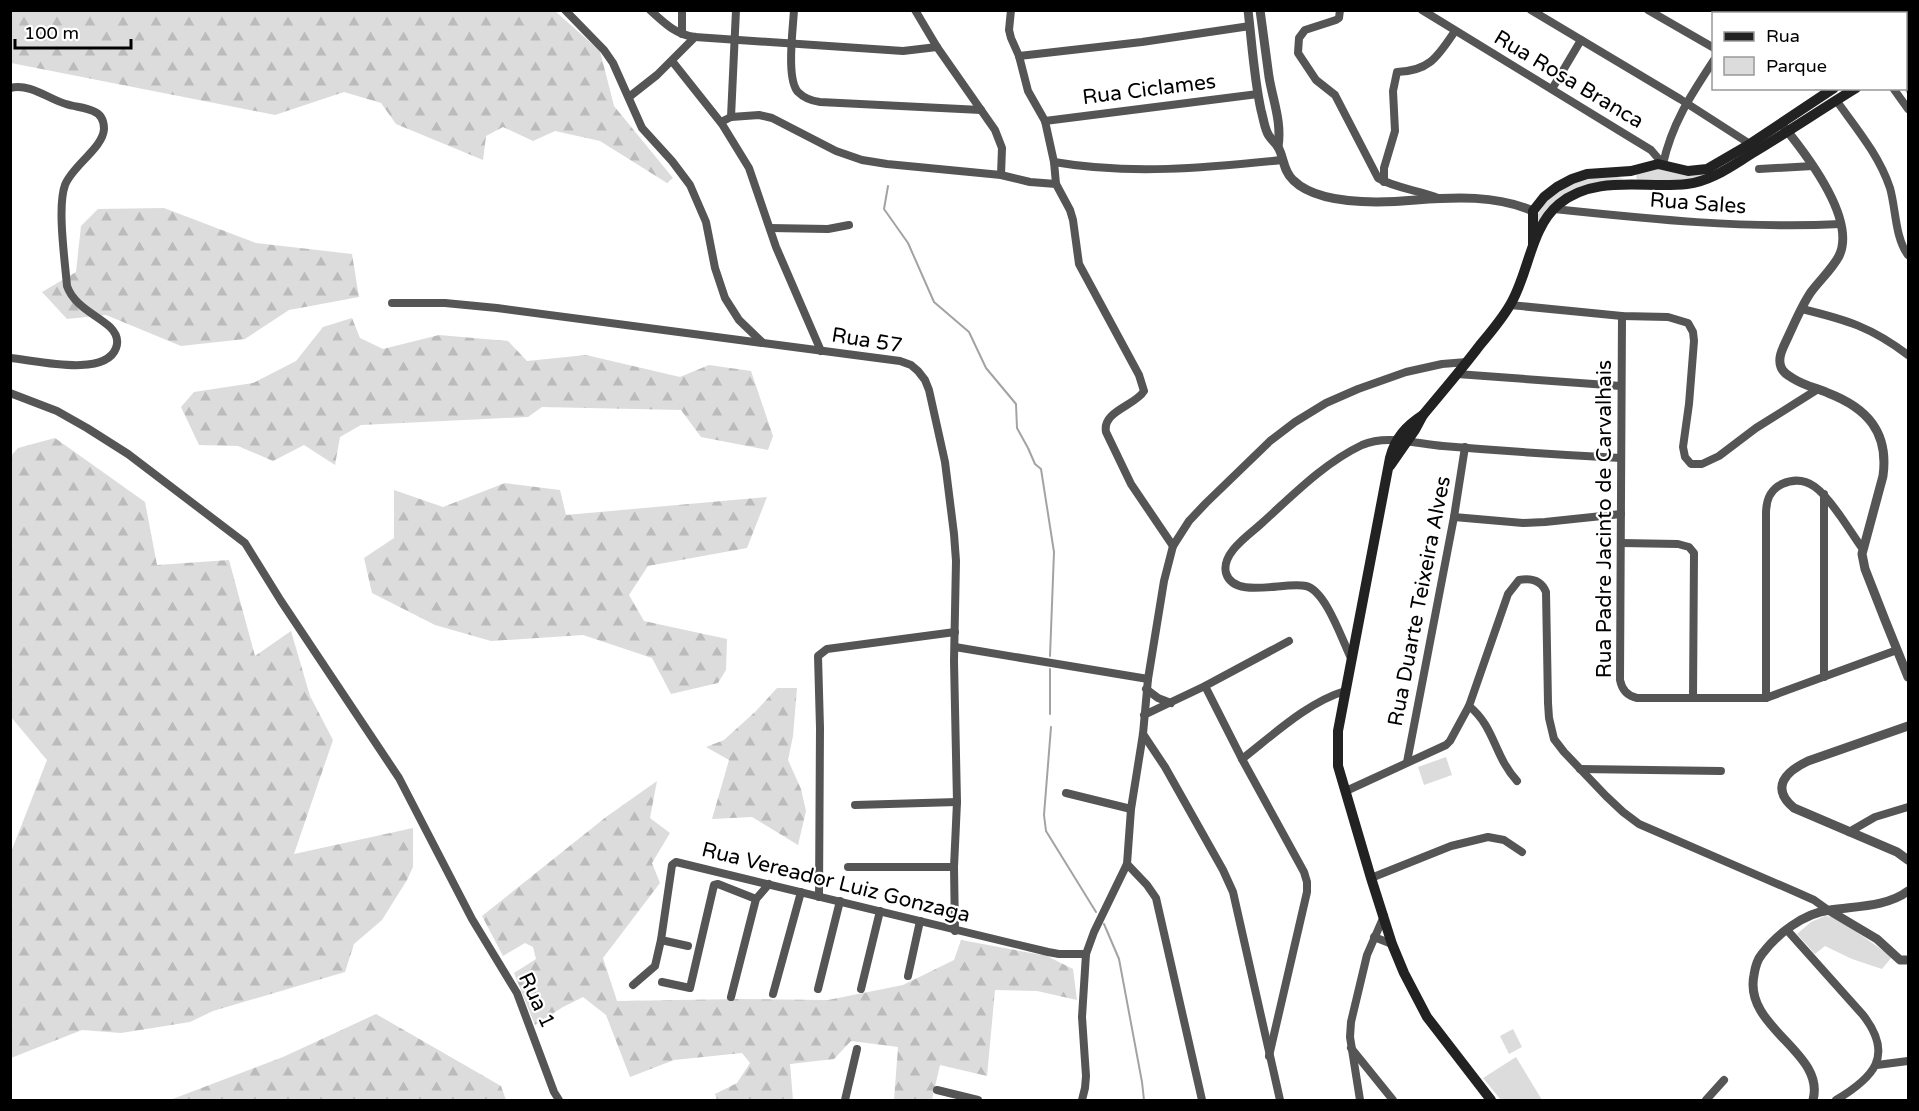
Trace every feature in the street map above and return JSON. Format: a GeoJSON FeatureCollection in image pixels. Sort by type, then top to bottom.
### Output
{"type":"FeatureCollection","features":[{"type":"Feature","properties":{"kind":"main road"},"geometry":{"type":"LineString","coordinates":[[1491,1101],[1427,1017],[1404,974],[1383,916],[1338,766],[1337,746],[1345,691],[1390,466],[1408,425],[1423,415],[1510,305],[1519,289],[1533,244],[1554,209],[1574,195],[1613,184],[1686,184],[1716,175],[1831,90]]}},
{"type":"Feature","properties":{"kind":"main road"},"geometry":{"type":"LineString","coordinates":[[1533,244],[1533,211],[1544,197],[1572,179],[1598,172],[1631,171],[1663,164],[1688,171],[1701,171],[1853,90]]}},
{"type":"Feature","properties":{"kind":"main road"},"geometry":{"type":"LineString","coordinates":[[1629,184],[1631,171]]}},
{"type":"Feature","properties":{"kind":"street"},"geometry":{"type":"LineString","coordinates":[[565,10],[604,50],[613,63],[642,128],[690,185],[706,222],[725,298],[739,320],[763,343]]}},
{"type":"Feature","properties":{"kind":"street"},"geometry":{"type":"LineString","coordinates":[[650,10],[682,34],[695,37],[903,51],[937,47]]}},
{"type":"Feature","properties":{"kind":"street"},"geometry":{"type":"LineString","coordinates":[[682,10],[682,34]]}},
{"type":"Feature","properties":{"kind":"street"},"geometry":{"type":"LineString","coordinates":[[731,117],[736,10]]}},
{"type":"Feature","properties":{"kind":"street"},"geometry":{"type":"LineString","coordinates":[[794,10],[792,71],[795,87],[804,97],[811,100],[981,110]]}},
{"type":"Feature","properties":{"kind":"street"},"geometry":{"type":"LineString","coordinates":[[915,10],[937,47],[995,130],[1002,148],[1001,175]]}},
{"type":"Feature","properties":{"kind":"street"},"geometry":{"type":"LineString","coordinates":[[1011,10],[1009,30],[1019,56],[1028,91],[1045,121],[1054,162],[1056,184],[1073,220],[1079,264],[1144,387],[1139,398],[1107,420],[1106,432],[1131,484],[1173,546]]}},
{"type":"Feature","properties":{"kind":"street"},"geometry":{"type":"LineString","coordinates":[[1248,10],[1258,94],[1267,132],[1278,147],[1292,179],[1313,193],[1329,197],[1369,201],[1438,198],[1485,199],[1507,202],[1533,211]]}},
{"type":"Feature","properties":{"kind":"street"},"geometry":{"type":"LineString","coordinates":[[1260,10],[1270,80],[1279,120],[1278,147]]}},
{"type":"Feature","properties":{"kind":"street"},"geometry":{"type":"LineString","coordinates":[[1340,10],[1339,18],[1336,20],[1309,28],[1302,33],[1298,53],[1316,80],[1335,95],[1378,178],[1384,182],[1419,190],[1438,198]]}},
{"type":"Feature","properties":{"kind":"street","name":"Rua Rosa Branca"},"geometry":{"type":"LineString","coordinates":[[1422,10],[1651,150],[1663,164]]}},
{"type":"Feature","properties":{"kind":"street"},"geometry":{"type":"LineString","coordinates":[[1531,10],[1687,103],[1750,144]]}},
{"type":"Feature","properties":{"kind":"street"},"geometry":{"type":"LineString","coordinates":[[1648,10],[1712,47]]}},
{"type":"Feature","properties":{"kind":"street"},"geometry":{"type":"LineString","coordinates":[[1019,56],[1142,42],[1250,26]]}},
{"type":"Feature","properties":{"kind":"street"},"geometry":{"type":"LineString","coordinates":[[1384,182],[1384,168],[1395,131],[1393,91],[1397,72],[1420,69],[1434,61],[1455,31]]}},
{"type":"Feature","properties":{"kind":"street"},"geometry":{"type":"LineString","coordinates":[[629,97],[672,61],[695,37]]}},
{"type":"Feature","properties":{"kind":"street"},"geometry":{"type":"LineString","coordinates":[[1552,89],[1581,40]]}},
{"type":"Feature","properties":{"kind":"street"},"geometry":{"type":"LineString","coordinates":[[672,61],[721,123],[749,168],[790,284],[821,351]]}},
{"type":"Feature","properties":{"kind":"street"},"geometry":{"type":"LineString","coordinates":[[1663,164],[1674,125],[1712,62]]}},
{"type":"Feature","properties":{"kind":"street"},"geometry":{"type":"LineString","coordinates":[[10,88],[22,86],[30,88],[66,104],[93,110],[103,121],[101,140],[71,174],[66,184],[62,208],[67,286],[81,306],[111,328],[117,341],[117,346],[109,358],[93,365],[81,366],[10,358]]}},
{"type":"Feature","properties":{"kind":"street"},"geometry":{"type":"LineString","coordinates":[[1894,90],[1908,109]]}},
{"type":"Feature","properties":{"kind":"street","name":"Rua Ciclames"},"geometry":{"type":"LineString","coordinates":[[1045,121],[1258,94]]}},
{"type":"Feature","properties":{"kind":"street"},"geometry":{"type":"LineString","coordinates":[[1836,100],[1873,151],[1883,171],[1890,188],[1901,243],[1908,255]]}},
{"type":"Feature","properties":{"kind":"street"},"geometry":{"type":"LineString","coordinates":[[721,123],[731,117],[759,115],[772,118],[827,146],[862,160],[1001,175],[1030,182],[1056,184]]}},
{"type":"Feature","properties":{"kind":"street"},"geometry":{"type":"LineString","coordinates":[[1784,127],[1813,166],[1834,202],[1841,224],[1842,245],[1838,258],[1812,291],[1802,309],[1781,354],[1781,368],[1784,373],[1796,381],[1846,400],[1866,415],[1882,443],[1883,476],[1862,554],[1866,570],[1908,677]]}},
{"type":"Feature","properties":{"kind":"street"},"geometry":{"type":"LineString","coordinates":[[1054,162],[1098,168],[1185,169],[1282,160]]}},
{"type":"Feature","properties":{"kind":"street"},"geometry":{"type":"LineString","coordinates":[[1759,169],[1813,166]]}},
{"type":"Feature","properties":{"kind":"street","name":"Rua Sales"},"geometry":{"type":"LineString","coordinates":[[1554,209],[1685,222],[1755,225],[1841,224]]}},
{"type":"Feature","properties":{"kind":"street"},"geometry":{"type":"LineString","coordinates":[[770,228],[828,229],[849,225]]}},
{"type":"Feature","properties":{"kind":"street","name":"Rua 57"},"geometry":{"type":"LineString","coordinates":[[392,303],[445,303],[497,308],[900,361],[911,365],[925,380],[936,417],[945,462],[956,561],[955,931]]}},
{"type":"Feature","properties":{"kind":"street"},"geometry":{"type":"LineString","coordinates":[[1510,305],[1668,317],[1681,320],[1691,327],[1694,341],[1693,364],[1683,447],[1685,457],[1691,464],[1701,464],[1719,456],[1756,428],[1818,389]]}},
{"type":"Feature","properties":{"kind":"street"},"geometry":{"type":"LineString","coordinates":[[1802,309],[1858,324],[1884,337],[1908,354]]}},
{"type":"Feature","properties":{"kind":"street","name":"Rua Padre Jacinto de Carvalhais"},"geometry":{"type":"LineString","coordinates":[[1622,315],[1620,680],[1622,688],[1630,696],[1637,698],[1766,698],[1897,650]]}},
{"type":"Feature","properties":{"kind":"street"},"geometry":{"type":"LineString","coordinates":[[1082,1101],[1086,1076],[1082,1017],[1086,954],[1094,932],[1127,864],[1131,809],[1143,734],[1146,689],[1164,581],[1173,546],[1189,521],[1270,441],[1326,403],[1377,382],[1424,368],[1467,362]]}},
{"type":"Feature","properties":{"kind":"street"},"geometry":{"type":"LineString","coordinates":[[1457,374],[1621,386]]}},
{"type":"Feature","properties":{"kind":"street","name":"Rua 1"},"geometry":{"type":"LineString","coordinates":[[10,393],[57,411],[128,454],[245,543],[399,778],[472,919],[517,993],[559,1101]]}},
{"type":"Feature","properties":{"kind":"street"},"geometry":{"type":"LineString","coordinates":[[1351,658],[1326,605],[1313,589],[1294,585],[1243,588],[1230,580],[1226,574],[1229,555],[1311,479],[1363,445],[1376,441],[1621,458]]}},
{"type":"Feature","properties":{"kind":"street","name":"Rua Duarte Teixeira Alves"},"geometry":{"type":"LineString","coordinates":[[1407,762],[1454,517],[1465,447]]}},
{"type":"Feature","properties":{"kind":"street"},"geometry":{"type":"LineString","coordinates":[[1766,698],[1766,514],[1768,498],[1779,485],[1795,480],[1807,482],[1824,494],[1862,548]]}},
{"type":"Feature","properties":{"kind":"street"},"geometry":{"type":"LineString","coordinates":[[1824,494],[1824,677]]}},
{"type":"Feature","properties":{"kind":"street"},"geometry":{"type":"LineString","coordinates":[[1454,517],[1522,523],[1621,514]]}},
{"type":"Feature","properties":{"kind":"street"},"geometry":{"type":"LineString","coordinates":[[1621,543],[1685,545],[1694,553],[1693,698]]}},
{"type":"Feature","properties":{"kind":"street"},"geometry":{"type":"LineString","coordinates":[[1346,791],[1446,745],[1454,735],[1469,706],[1508,594],[1520,579],[1533,579],[1545,589],[1546,595],[1548,702],[1551,729],[1558,745],[1580,769],[1623,812],[1639,824],[1814,900],[1903,957],[1908,967]]}},
{"type":"Feature","properties":{"kind":"street"},"geometry":{"type":"LineString","coordinates":[[819,897],[818,656],[827,649],[955,632]]}},
{"type":"Feature","properties":{"kind":"street"},"geometry":{"type":"LineString","coordinates":[[1144,715],[1206,686],[1289,641]]}},
{"type":"Feature","properties":{"kind":"street"},"geometry":{"type":"LineString","coordinates":[[955,647],[1148,679]]}},
{"type":"Feature","properties":{"kind":"street"},"geometry":{"type":"LineString","coordinates":[[1206,686],[1242,759],[1304,872],[1307,882],[1307,892],[1269,1056]]}},
{"type":"Feature","properties":{"kind":"street"},"geometry":{"type":"LineString","coordinates":[[1146,689],[1158,698],[1171,703]]}},
{"type":"Feature","properties":{"kind":"street"},"geometry":{"type":"LineString","coordinates":[[1242,759],[1314,705],[1331,695],[1345,691]]}},
{"type":"Feature","properties":{"kind":"street"},"geometry":{"type":"LineString","coordinates":[[1469,706],[1485,721],[1500,757],[1517,781]]}},
{"type":"Feature","properties":{"kind":"street"},"geometry":{"type":"LineString","coordinates":[[1908,726],[1793,768],[1782,782],[1783,795],[1794,808],[1897,852],[1908,860]]}},
{"type":"Feature","properties":{"kind":"street"},"geometry":{"type":"LineString","coordinates":[[1143,734],[1165,767],[1230,886],[1238,910],[1280,1101]]}},
{"type":"Feature","properties":{"kind":"street"},"geometry":{"type":"LineString","coordinates":[[1580,769],[1721,771]]}},
{"type":"Feature","properties":{"kind":"street"},"geometry":{"type":"LineString","coordinates":[[1066,793],[1131,809]]}},
{"type":"Feature","properties":{"kind":"street"},"geometry":{"type":"LineString","coordinates":[[855,805],[957,802]]}},
{"type":"Feature","properties":{"kind":"street"},"geometry":{"type":"LineString","coordinates":[[1849,832],[1875,817],[1908,807]]}},
{"type":"Feature","properties":{"kind":"street"},"geometry":{"type":"LineString","coordinates":[[1371,878],[1451,846],[1488,837],[1504,840],[1522,852]]}},
{"type":"Feature","properties":{"kind":"street","name":"Rua Vereador Luiz Gonzaga"},"geometry":{"type":"LineString","coordinates":[[633,985],[655,966],[674,862],[955,931],[1059,954],[1086,954]]}},
{"type":"Feature","properties":{"kind":"street"},"geometry":{"type":"LineString","coordinates":[[1127,864],[1156,898],[1202,1101]]}},
{"type":"Feature","properties":{"kind":"street"},"geometry":{"type":"LineString","coordinates":[[848,867],[954,867]]}},
{"type":"Feature","properties":{"kind":"street"},"geometry":{"type":"LineString","coordinates":[[662,982],[690,988],[714,885],[718,884],[756,899]]}},
{"type":"Feature","properties":{"kind":"street"},"geometry":{"type":"LineString","coordinates":[[731,997],[756,899],[769,884]]}},
{"type":"Feature","properties":{"kind":"street"},"geometry":{"type":"LineString","coordinates":[[1813,1101],[1815,1085],[1806,1065],[1763,1016],[1757,1004],[1753,981],[1759,957],[1787,930],[1805,918],[1828,910],[1859,907],[1894,899],[1908,891]]}},
{"type":"Feature","properties":{"kind":"street"},"geometry":{"type":"LineString","coordinates":[[773,994],[801,892]]}},
{"type":"Feature","properties":{"kind":"street"},"geometry":{"type":"LineString","coordinates":[[818,989],[840,901]]}},
{"type":"Feature","properties":{"kind":"street"},"geometry":{"type":"LineString","coordinates":[[861,989],[880,911]]}},
{"type":"Feature","properties":{"kind":"street"},"geometry":{"type":"LineString","coordinates":[[1360,1101],[1351,1048],[1352,1022],[1367,955],[1383,916]]}},
{"type":"Feature","properties":{"kind":"street"},"geometry":{"type":"LineString","coordinates":[[908,976],[920,921]]}},
{"type":"Feature","properties":{"kind":"street"},"geometry":{"type":"LineString","coordinates":[[1787,930],[1872,1027],[1879,1050],[1877,1065],[1867,1078],[1858,1087],[1836,1101]]}},
{"type":"Feature","properties":{"kind":"street"},"geometry":{"type":"LineString","coordinates":[[1374,937],[1392,944]]}},
{"type":"Feature","properties":{"kind":"street"},"geometry":{"type":"LineString","coordinates":[[661,940],[688,946]]}},
{"type":"Feature","properties":{"kind":"street"},"geometry":{"type":"LineString","coordinates":[[845,1101],[857,1048]]}},
{"type":"Feature","properties":{"kind":"street"},"geometry":{"type":"LineString","coordinates":[[1351,1048],[1393,1101]]}},
{"type":"Feature","properties":{"kind":"street"},"geometry":{"type":"LineString","coordinates":[[1877,1065],[1908,1061]]}},
{"type":"Feature","properties":{"kind":"street"},"geometry":{"type":"LineString","coordinates":[[1706,1101],[1724,1080]]}},
{"type":"Feature","properties":{"kind":"street"},"geometry":{"type":"LineString","coordinates":[[937,1090],[978,1101]]}},
{"type":"Feature","properties":{"kind":"green space"},"geometry":{"type":"Polygon","coordinates":[[[10,11],[555,11],[600,51],[614,106],[673,178],[667,183],[600,141],[555,131],[533,141],[503,127],[486,136],[483,160],[396,124],[381,103],[344,92],[275,115],[11,63],[10,11]]]}},
{"type":"Feature","properties":{"kind":"green space"},"geometry":{"type":"Polygon","coordinates":[[[1653,168],[1708,170],[1703,179],[1639,181],[1636,178],[1637,174],[1653,168]]]}},
{"type":"Feature","properties":{"kind":"green space"},"geometry":{"type":"Polygon","coordinates":[[[1612,175],[1624,179],[1601,182],[1536,224],[1538,214],[1547,200],[1573,181],[1612,175]]]}},
{"type":"Feature","properties":{"kind":"green space"},"geometry":{"type":"Polygon","coordinates":[[[164,208],[256,243],[352,254],[359,297],[289,310],[245,339],[181,346],[106,315],[67,319],[42,292],[76,272],[81,226],[98,209],[164,208]]]}},
{"type":"Feature","properties":{"kind":"green space"},"geometry":{"type":"Polygon","coordinates":[[[352,318],[360,338],[383,349],[439,335],[508,341],[527,361],[586,355],[680,377],[709,365],[751,371],[773,436],[768,450],[701,437],[681,410],[542,407],[528,417],[361,425],[340,437],[335,465],[304,445],[273,461],[238,446],[199,445],[181,407],[194,392],[253,383],[296,361],[323,327],[352,318]]]}},
{"type":"Feature","properties":{"kind":"green space"},"geometry":{"type":"Polygon","coordinates":[[[55,438],[145,502],[157,565],[229,560],[255,656],[291,631],[310,696],[333,740],[294,854],[413,828],[413,867],[382,920],[354,944],[345,972],[213,1011],[190,1022],[121,1033],[82,1030],[11,1058],[11,852],[47,760],[11,717],[11,456],[18,448],[55,438]]]}},
{"type":"Feature","properties":{"kind":"green space"},"geometry":{"type":"Polygon","coordinates":[[[505,483],[560,490],[566,515],[767,497],[747,548],[648,566],[629,595],[644,621],[727,639],[726,670],[718,683],[671,694],[652,658],[583,635],[491,641],[435,625],[372,593],[364,558],[394,538],[394,490],[443,507],[505,483]]]}},
{"type":"Feature","properties":{"kind":"green space"},"geometry":{"type":"Polygon","coordinates":[[[777,688],[797,688],[793,736],[788,760],[801,789],[806,811],[798,845],[752,817],[712,819],[729,760],[706,747],[724,740],[777,688]]]}},
{"type":"Feature","properties":{"kind":"green space"},"geometry":{"type":"Polygon","coordinates":[[[1446,757],[1452,775],[1424,785],[1418,767],[1446,757]]]}},
{"type":"Feature","properties":{"kind":"green space"},"geometry":{"type":"Polygon","coordinates":[[[657,781],[650,818],[670,833],[652,863],[660,883],[603,958],[617,1001],[828,1000],[903,985],[954,960],[961,940],[1047,956],[1073,969],[1077,1000],[1037,991],[995,990],[987,1076],[940,1065],[932,1100],[894,1100],[898,1047],[851,1041],[834,1059],[790,1064],[793,1100],[717,1100],[715,1094],[737,1083],[750,1063],[742,1053],[674,1060],[630,1077],[606,1015],[583,997],[535,1025],[514,973],[536,959],[533,947],[525,943],[503,956],[482,916],[606,817],[657,781]]]}},
{"type":"Feature","properties":{"kind":"green space"},"geometry":{"type":"Polygon","coordinates":[[[1825,916],[1837,918],[1892,957],[1882,969],[1852,959],[1825,946],[1815,954],[1797,934],[1811,922],[1825,916]]]}},
{"type":"Feature","properties":{"kind":"green space"},"geometry":{"type":"Polygon","coordinates":[[[376,1014],[501,1086],[506,1100],[170,1100],[283,1057],[376,1014]]]}},
{"type":"Feature","properties":{"kind":"green space"},"geometry":{"type":"Polygon","coordinates":[[[1513,1029],[1522,1047],[1509,1054],[1500,1036],[1513,1029]]]}},
{"type":"Feature","properties":{"kind":"green space"},"geometry":{"type":"Polygon","coordinates":[[[1516,1057],[1542,1100],[1501,1100],[1483,1078],[1516,1057]]]}},
{"type":"Feature","properties":{"kind":"waterway"},"geometry":{"type":"LineString","coordinates":[[888,186],[884,209],[908,243],[934,302],[969,332],[986,368],[1016,404],[1017,428],[1035,464],[1041,469],[1054,552],[1050,656]]}},
{"type":"Feature","properties":{"kind":"waterway"},"geometry":{"type":"LineString","coordinates":[[1050,669],[1050,714]]}},
{"type":"Feature","properties":{"kind":"waterway"},"geometry":{"type":"LineString","coordinates":[[1051,727],[1044,815],[1046,831],[1096,912]]}},
{"type":"Feature","properties":{"kind":"waterway"},"geometry":{"type":"LineString","coordinates":[[1104,924],[1119,959],[1144,1100]]}}]}
